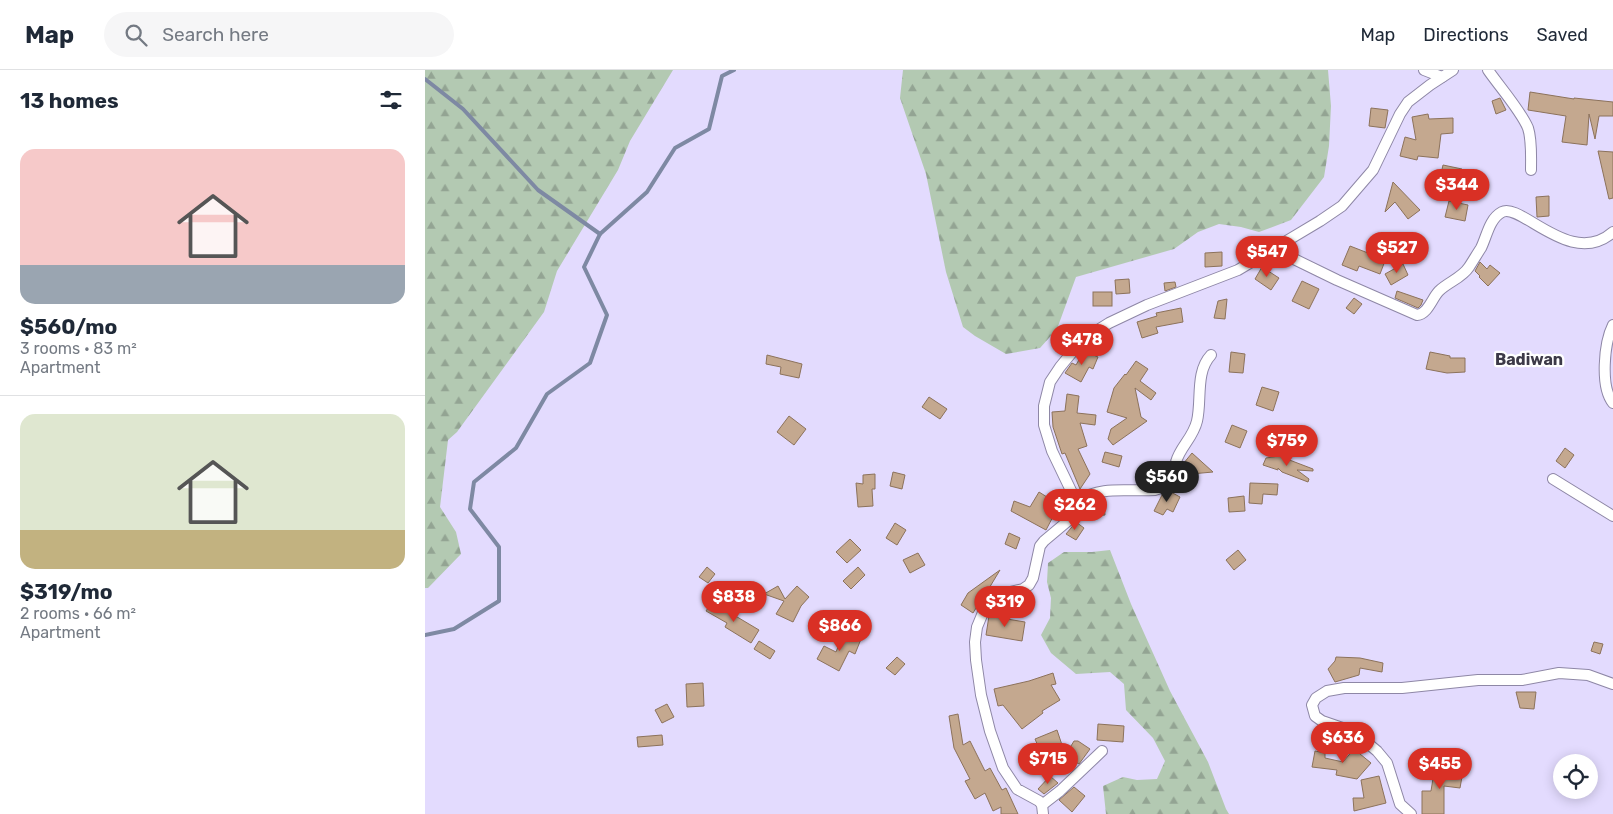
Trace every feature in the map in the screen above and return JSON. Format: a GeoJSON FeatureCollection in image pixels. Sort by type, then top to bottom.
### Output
{"type":"FeatureCollection","features":[{"type":"Feature","properties":{"kind":"street"},"geometry":{"type":"LineString","coordinates":[[1424,70],[1442,77]]}},
{"type":"Feature","properties":{"kind":"street"},"geometry":{"type":"LineString","coordinates":[[1102,751],[1043,810],[1039,801],[1017,789],[1003,768],[989,731],[976,660],[977,627],[983,610],[991,599],[998,595],[1023,589],[1029,585],[1033,578],[1040,546],[1069,520],[1074,512],[1076,501],[1047,439],[1044,425],[1044,406],[1050,382],[1060,367],[1093,333],[1124,314],[1238,270],[1320,221],[1347,200],[1373,170],[1400,114],[1408,102],[1453,70]]}},
{"type":"Feature","properties":{"kind":"street"},"geometry":{"type":"LineString","coordinates":[[1488,70],[1521,114],[1528,129],[1531,149],[1531,170]]}},
{"type":"Feature","properties":{"kind":"street"},"geometry":{"type":"LineString","coordinates":[[1276,248],[1337,280],[1417,315],[1424,313],[1439,290],[1465,272],[1481,247],[1494,219],[1500,213],[1506,211],[1513,212],[1544,231],[1569,241],[1582,243],[1598,242],[1613,232]]}},
{"type":"Feature","properties":{"kind":"street"},"geometry":{"type":"LineString","coordinates":[[1613,325],[1607,340],[1605,380],[1607,391],[1613,402]]}},
{"type":"Feature","properties":{"kind":"street"},"geometry":{"type":"LineString","coordinates":[[1076,501],[1085,495],[1103,490],[1155,490],[1170,482],[1177,457],[1194,430],[1199,413],[1203,368],[1211,355]]}},
{"type":"Feature","properties":{"kind":"street"},"geometry":{"type":"LineString","coordinates":[[1553,478],[1613,516]]}},
{"type":"Feature","properties":{"kind":"street"},"geometry":{"type":"LineString","coordinates":[[1411,814],[1400,804],[1387,764],[1377,751],[1354,732],[1322,721],[1315,716],[1312,705],[1316,698],[1327,691],[1344,688],[1402,688],[1478,680],[1522,680],[1559,673],[1588,675],[1613,684]]}},
{"type":"Feature","properties":{"kind":"green space"},"geometry":{"type":"Polygon","coordinates":[[[425,70],[673,70],[630,141],[618,170],[557,271],[544,312],[457,432],[448,440],[440,507],[456,532],[461,554],[428,588],[425,588],[425,70]]]}},
{"type":"Feature","properties":{"kind":"green space"},"geometry":{"type":"Polygon","coordinates":[[[903,70],[1328,70],[1331,106],[1329,146],[1324,177],[1291,220],[1259,232],[1219,224],[1198,232],[1174,249],[1076,277],[1057,329],[1040,348],[1006,354],[963,327],[946,272],[926,174],[900,98],[903,70]]]}},
{"type":"Feature","properties":{"kind":"green space"},"geometry":{"type":"Polygon","coordinates":[[[1110,550],[1131,604],[1170,691],[1208,762],[1229,814],[1106,814],[1103,786],[1123,777],[1137,780],[1157,779],[1165,761],[1153,738],[1126,710],[1124,684],[1110,672],[1076,674],[1051,653],[1041,635],[1050,618],[1051,598],[1047,582],[1048,563],[1064,552],[1110,550]]]}},
{"type":"Feature","properties":{"kind":"building"},"geometry":{"type":"Polygon","coordinates":[[[1530,92],[1574,99],[1613,102],[1613,116],[1599,116],[1595,139],[1589,114],[1587,145],[1562,142],[1566,116],[1528,110],[1530,92]]]}},
{"type":"Feature","properties":{"kind":"building"},"geometry":{"type":"Polygon","coordinates":[[[1500,98],[1506,110],[1496,114],[1492,101],[1500,98]]]}},
{"type":"Feature","properties":{"kind":"building"},"geometry":{"type":"Polygon","coordinates":[[[1371,108],[1388,110],[1385,128],[1369,126],[1371,108]]]}},
{"type":"Feature","properties":{"kind":"building"},"geometry":{"type":"Polygon","coordinates":[[[1428,114],[1429,119],[1453,118],[1453,133],[1441,134],[1438,158],[1418,156],[1417,160],[1400,156],[1405,137],[1416,140],[1412,117],[1428,114]]]}},
{"type":"Feature","properties":{"kind":"building"},"geometry":{"type":"Polygon","coordinates":[[[1598,151],[1613,152],[1613,198],[1609,199],[1598,151]]]}},
{"type":"Feature","properties":{"kind":"building"},"geometry":{"type":"Polygon","coordinates":[[[1443,165],[1462,169],[1457,191],[1438,187],[1443,165]]]}},
{"type":"Feature","properties":{"kind":"building"},"geometry":{"type":"Polygon","coordinates":[[[1393,182],[1420,210],[1408,219],[1395,202],[1385,212],[1393,182]]]}},
{"type":"Feature","properties":{"kind":"building"},"geometry":{"type":"Polygon","coordinates":[[[1549,196],[1549,216],[1537,217],[1536,197],[1549,196]]]}},
{"type":"Feature","properties":{"kind":"building"},"geometry":{"type":"Polygon","coordinates":[[[1449,201],[1468,205],[1465,221],[1445,217],[1449,201]]]}},
{"type":"Feature","properties":{"kind":"building"},"geometry":{"type":"Polygon","coordinates":[[[1373,238],[1391,245],[1380,274],[1359,266],[1357,271],[1342,265],[1350,246],[1368,253],[1373,238]]]}},
{"type":"Feature","properties":{"kind":"building"},"geometry":{"type":"Polygon","coordinates":[[[1222,252],[1222,266],[1205,267],[1205,253],[1222,252]]]}},
{"type":"Feature","properties":{"kind":"building"},"geometry":{"type":"Polygon","coordinates":[[[1480,262],[1487,269],[1490,265],[1500,273],[1488,286],[1475,271],[1480,262]]]}},
{"type":"Feature","properties":{"kind":"building"},"geometry":{"type":"Polygon","coordinates":[[[1403,264],[1408,275],[1391,285],[1385,274],[1403,264]]]}},
{"type":"Feature","properties":{"kind":"building"},"geometry":{"type":"Polygon","coordinates":[[[1262,267],[1279,278],[1271,290],[1255,279],[1262,267]]]}},
{"type":"Feature","properties":{"kind":"building"},"geometry":{"type":"Polygon","coordinates":[[[1129,279],[1130,293],[1116,294],[1115,280],[1129,279]]]}},
{"type":"Feature","properties":{"kind":"building"},"geometry":{"type":"Polygon","coordinates":[[[1302,281],[1319,289],[1309,309],[1292,301],[1302,281]]]}},
{"type":"Feature","properties":{"kind":"building"},"geometry":{"type":"Polygon","coordinates":[[[1175,282],[1176,287],[1165,291],[1164,283],[1175,282]]]}},
{"type":"Feature","properties":{"kind":"building"},"geometry":{"type":"Polygon","coordinates":[[[1397,291],[1423,300],[1421,305],[1418,308],[1395,298],[1397,291]]]}},
{"type":"Feature","properties":{"kind":"building"},"geometry":{"type":"Polygon","coordinates":[[[1093,292],[1112,292],[1112,306],[1093,306],[1093,292]]]}},
{"type":"Feature","properties":{"kind":"building"},"geometry":{"type":"Polygon","coordinates":[[[1354,298],[1362,304],[1354,314],[1346,308],[1354,298]]]}},
{"type":"Feature","properties":{"kind":"building"},"geometry":{"type":"Polygon","coordinates":[[[1227,299],[1225,319],[1214,318],[1218,301],[1227,299]]]}},
{"type":"Feature","properties":{"kind":"building"},"geometry":{"type":"Polygon","coordinates":[[[1181,308],[1183,322],[1156,327],[1158,333],[1142,338],[1137,322],[1157,316],[1156,313],[1181,308]]]}},
{"type":"Feature","properties":{"kind":"building"},"geometry":{"type":"Polygon","coordinates":[[[1084,351],[1098,357],[1093,369],[1089,367],[1081,382],[1065,373],[1072,363],[1076,365],[1084,351]]]}},
{"type":"Feature","properties":{"kind":"building"},"geometry":{"type":"Polygon","coordinates":[[[1231,352],[1245,354],[1243,373],[1229,372],[1231,352]]]}},
{"type":"Feature","properties":{"kind":"building"},"geometry":{"type":"Polygon","coordinates":[[[1430,352],[1450,356],[1450,358],[1465,358],[1465,372],[1447,373],[1426,369],[1430,352]]]}},
{"type":"Feature","properties":{"kind":"building"},"geometry":{"type":"Polygon","coordinates":[[[767,355],[802,364],[799,378],[780,374],[781,367],[766,364],[767,355]]]}},
{"type":"Feature","properties":{"kind":"building"},"geometry":{"type":"Polygon","coordinates":[[[1136,361],[1148,369],[1140,381],[1156,393],[1151,400],[1135,388],[1141,417],[1147,421],[1113,445],[1108,439],[1111,429],[1127,418],[1107,412],[1114,388],[1136,361]]]}},
{"type":"Feature","properties":{"kind":"building"},"geometry":{"type":"Polygon","coordinates":[[[1262,387],[1279,392],[1273,411],[1256,405],[1262,387]]]}},
{"type":"Feature","properties":{"kind":"building"},"geometry":{"type":"Polygon","coordinates":[[[1067,394],[1079,396],[1077,413],[1096,415],[1095,425],[1080,423],[1087,446],[1078,449],[1090,474],[1080,489],[1065,453],[1062,454],[1053,427],[1052,412],[1065,411],[1067,394]]]}},
{"type":"Feature","properties":{"kind":"building"},"geometry":{"type":"Polygon","coordinates":[[[929,397],[947,409],[940,419],[922,407],[929,397]]]}},
{"type":"Feature","properties":{"kind":"building"},"geometry":{"type":"Polygon","coordinates":[[[789,416],[806,429],[794,445],[777,432],[789,416]]]}},
{"type":"Feature","properties":{"kind":"building"},"geometry":{"type":"Polygon","coordinates":[[[1232,425],[1247,431],[1240,448],[1225,442],[1232,425]]]}},
{"type":"Feature","properties":{"kind":"building"},"geometry":{"type":"Polygon","coordinates":[[[1565,448],[1574,455],[1565,468],[1556,461],[1565,448]]]}},
{"type":"Feature","properties":{"kind":"building"},"geometry":{"type":"Polygon","coordinates":[[[1105,452],[1122,456],[1119,467],[1102,462],[1105,452]]]}},
{"type":"Feature","properties":{"kind":"building"},"geometry":{"type":"Polygon","coordinates":[[[1192,453],[1213,472],[1191,474],[1190,477],[1181,469],[1192,453]]]}},
{"type":"Feature","properties":{"kind":"building"},"geometry":{"type":"Polygon","coordinates":[[[1279,456],[1313,469],[1313,471],[1297,470],[1309,479],[1308,482],[1282,472],[1278,468],[1278,470],[1263,465],[1266,458],[1279,456]]]}},
{"type":"Feature","properties":{"kind":"building"},"geometry":{"type":"Polygon","coordinates":[[[893,472],[905,475],[902,489],[890,486],[893,472]]]}},
{"type":"Feature","properties":{"kind":"building"},"geometry":{"type":"Polygon","coordinates":[[[875,474],[875,489],[872,489],[873,506],[858,507],[856,483],[863,484],[863,475],[875,474]]]}},
{"type":"Feature","properties":{"kind":"building"},"geometry":{"type":"Polygon","coordinates":[[[1250,483],[1278,484],[1277,495],[1263,494],[1262,504],[1249,503],[1250,483]]]}},
{"type":"Feature","properties":{"kind":"building"},"geometry":{"type":"Polygon","coordinates":[[[1169,491],[1180,497],[1173,512],[1167,509],[1163,515],[1154,511],[1162,495],[1169,491]]]}},
{"type":"Feature","properties":{"kind":"building"},"geometry":{"type":"Polygon","coordinates":[[[1039,492],[1055,502],[1050,503],[1059,502],[1066,507],[1063,515],[1056,511],[1046,530],[1011,511],[1014,501],[1030,507],[1039,492]]]}},
{"type":"Feature","properties":{"kind":"building"},"geometry":{"type":"Polygon","coordinates":[[[1244,496],[1245,511],[1229,512],[1228,498],[1244,496]]]}},
{"type":"Feature","properties":{"kind":"building"},"geometry":{"type":"Polygon","coordinates":[[[1104,502],[1105,515],[1090,516],[1087,503],[1104,502]]]}},
{"type":"Feature","properties":{"kind":"building"},"geometry":{"type":"Polygon","coordinates":[[[1076,522],[1084,528],[1076,540],[1066,534],[1076,522]]]}},
{"type":"Feature","properties":{"kind":"building"},"geometry":{"type":"Polygon","coordinates":[[[895,523],[906,530],[897,545],[886,538],[895,523]]]}},
{"type":"Feature","properties":{"kind":"building"},"geometry":{"type":"Polygon","coordinates":[[[1009,533],[1020,538],[1016,549],[1005,544],[1009,533]]]}},
{"type":"Feature","properties":{"kind":"building"},"geometry":{"type":"Polygon","coordinates":[[[850,539],[861,550],[847,563],[836,552],[850,539]]]}},
{"type":"Feature","properties":{"kind":"building"},"geometry":{"type":"Polygon","coordinates":[[[1238,550],[1246,560],[1234,570],[1226,560],[1238,550]]]}},
{"type":"Feature","properties":{"kind":"building"},"geometry":{"type":"Polygon","coordinates":[[[918,553],[925,565],[910,573],[903,560],[918,553]]]}},
{"type":"Feature","properties":{"kind":"building"},"geometry":{"type":"Polygon","coordinates":[[[707,567],[715,574],[708,583],[699,577],[707,567]]]}},
{"type":"Feature","properties":{"kind":"building"},"geometry":{"type":"Polygon","coordinates":[[[858,567],[865,575],[851,589],[843,581],[858,567]]]}},
{"type":"Feature","properties":{"kind":"building"},"geometry":{"type":"Polygon","coordinates":[[[1000,570],[988,590],[979,599],[981,600],[973,613],[961,605],[968,593],[1000,570]]]}},
{"type":"Feature","properties":{"kind":"building"},"geometry":{"type":"Polygon","coordinates":[[[778,586],[785,599],[797,586],[809,597],[801,606],[793,622],[776,614],[784,601],[764,594],[778,586]]]}},
{"type":"Feature","properties":{"kind":"building"},"geometry":{"type":"Polygon","coordinates":[[[712,602],[759,630],[751,643],[725,627],[727,623],[706,611],[712,602]]]}},
{"type":"Feature","properties":{"kind":"building"},"geometry":{"type":"Polygon","coordinates":[[[989,616],[1025,622],[1022,641],[986,635],[989,616]]]}},
{"type":"Feature","properties":{"kind":"building"},"geometry":{"type":"Polygon","coordinates":[[[844,632],[861,639],[855,654],[849,651],[839,671],[817,659],[824,646],[836,652],[844,632]]]}},
{"type":"Feature","properties":{"kind":"building"},"geometry":{"type":"Polygon","coordinates":[[[759,641],[775,651],[770,659],[754,649],[759,641]]]}},
{"type":"Feature","properties":{"kind":"building"},"geometry":{"type":"Polygon","coordinates":[[[1594,642],[1603,644],[1600,654],[1591,651],[1594,642]]]}},
{"type":"Feature","properties":{"kind":"building"},"geometry":{"type":"Polygon","coordinates":[[[897,657],[905,664],[895,675],[886,668],[897,657]]]}},
{"type":"Feature","properties":{"kind":"building"},"geometry":{"type":"Polygon","coordinates":[[[1336,657],[1360,658],[1383,663],[1382,672],[1360,668],[1359,675],[1335,682],[1328,669],[1336,657]]]}},
{"type":"Feature","properties":{"kind":"building"},"geometry":{"type":"Polygon","coordinates":[[[1053,673],[1056,684],[1051,685],[1060,700],[1042,711],[1043,713],[1022,729],[1003,705],[998,706],[994,689],[1053,673]]]}},
{"type":"Feature","properties":{"kind":"building"},"geometry":{"type":"Polygon","coordinates":[[[703,683],[704,706],[687,707],[686,684],[703,683]]]}},
{"type":"Feature","properties":{"kind":"building"},"geometry":{"type":"Polygon","coordinates":[[[1516,692],[1536,692],[1534,709],[1520,708],[1516,692]]]}},
{"type":"Feature","properties":{"kind":"building"},"geometry":{"type":"Polygon","coordinates":[[[667,704],[674,717],[662,723],[655,710],[667,704]]]}},
{"type":"Feature","properties":{"kind":"building"},"geometry":{"type":"Polygon","coordinates":[[[958,714],[963,745],[970,741],[985,771],[990,768],[1002,790],[1006,788],[1018,814],[1001,814],[1001,807],[993,811],[985,793],[975,799],[965,781],[970,779],[954,748],[949,716],[958,714]]]}},
{"type":"Feature","properties":{"kind":"building"},"geometry":{"type":"Polygon","coordinates":[[[1098,724],[1124,726],[1123,742],[1097,740],[1098,724]]]}},
{"type":"Feature","properties":{"kind":"building"},"geometry":{"type":"Polygon","coordinates":[[[1057,730],[1062,745],[1041,753],[1035,739],[1057,730]]]}},
{"type":"Feature","properties":{"kind":"building"},"geometry":{"type":"Polygon","coordinates":[[[662,735],[663,745],[638,747],[637,737],[662,735]]]}},
{"type":"Feature","properties":{"kind":"building"},"geometry":{"type":"Polygon","coordinates":[[[1074,741],[1078,741],[1090,749],[1079,764],[1065,756],[1074,741]]]}},
{"type":"Feature","properties":{"kind":"building"},"geometry":{"type":"Polygon","coordinates":[[[1354,749],[1371,763],[1357,779],[1336,775],[1337,770],[1312,767],[1315,751],[1325,753],[1325,758],[1343,762],[1354,749]]]}},
{"type":"Feature","properties":{"kind":"building"},"geometry":{"type":"Polygon","coordinates":[[[1435,766],[1463,771],[1460,788],[1444,786],[1444,814],[1422,814],[1422,791],[1431,791],[1435,766]]]}},
{"type":"Feature","properties":{"kind":"building"},"geometry":{"type":"Polygon","coordinates":[[[1050,776],[1058,783],[1044,794],[1038,789],[1050,776]]]}},
{"type":"Feature","properties":{"kind":"building"},"geometry":{"type":"Polygon","coordinates":[[[1379,776],[1386,803],[1354,811],[1353,798],[1364,798],[1361,780],[1379,776]]]}},
{"type":"Feature","properties":{"kind":"building"},"geometry":{"type":"Polygon","coordinates":[[[1074,787],[1085,796],[1072,812],[1059,800],[1074,787]]]}},
{"type":"Feature","properties":{"kind":"waterway"},"geometry":{"type":"LineString","coordinates":[[425,635],[454,629],[499,601],[499,547],[470,509],[474,482],[516,448],[547,394],[590,363],[607,315],[584,267],[600,234],[647,192],[675,148],[709,129],[722,76],[734,70]]}},
{"type":"Feature","properties":{"kind":"waterway"},"geometry":{"type":"LineString","coordinates":[[425,79],[463,109],[538,190],[600,234]]}},
{"type":"Feature","properties":{"kind":"district","name":"Badiwan"},"geometry":{"type":"Point","coordinates":[1529,359]}}]}
